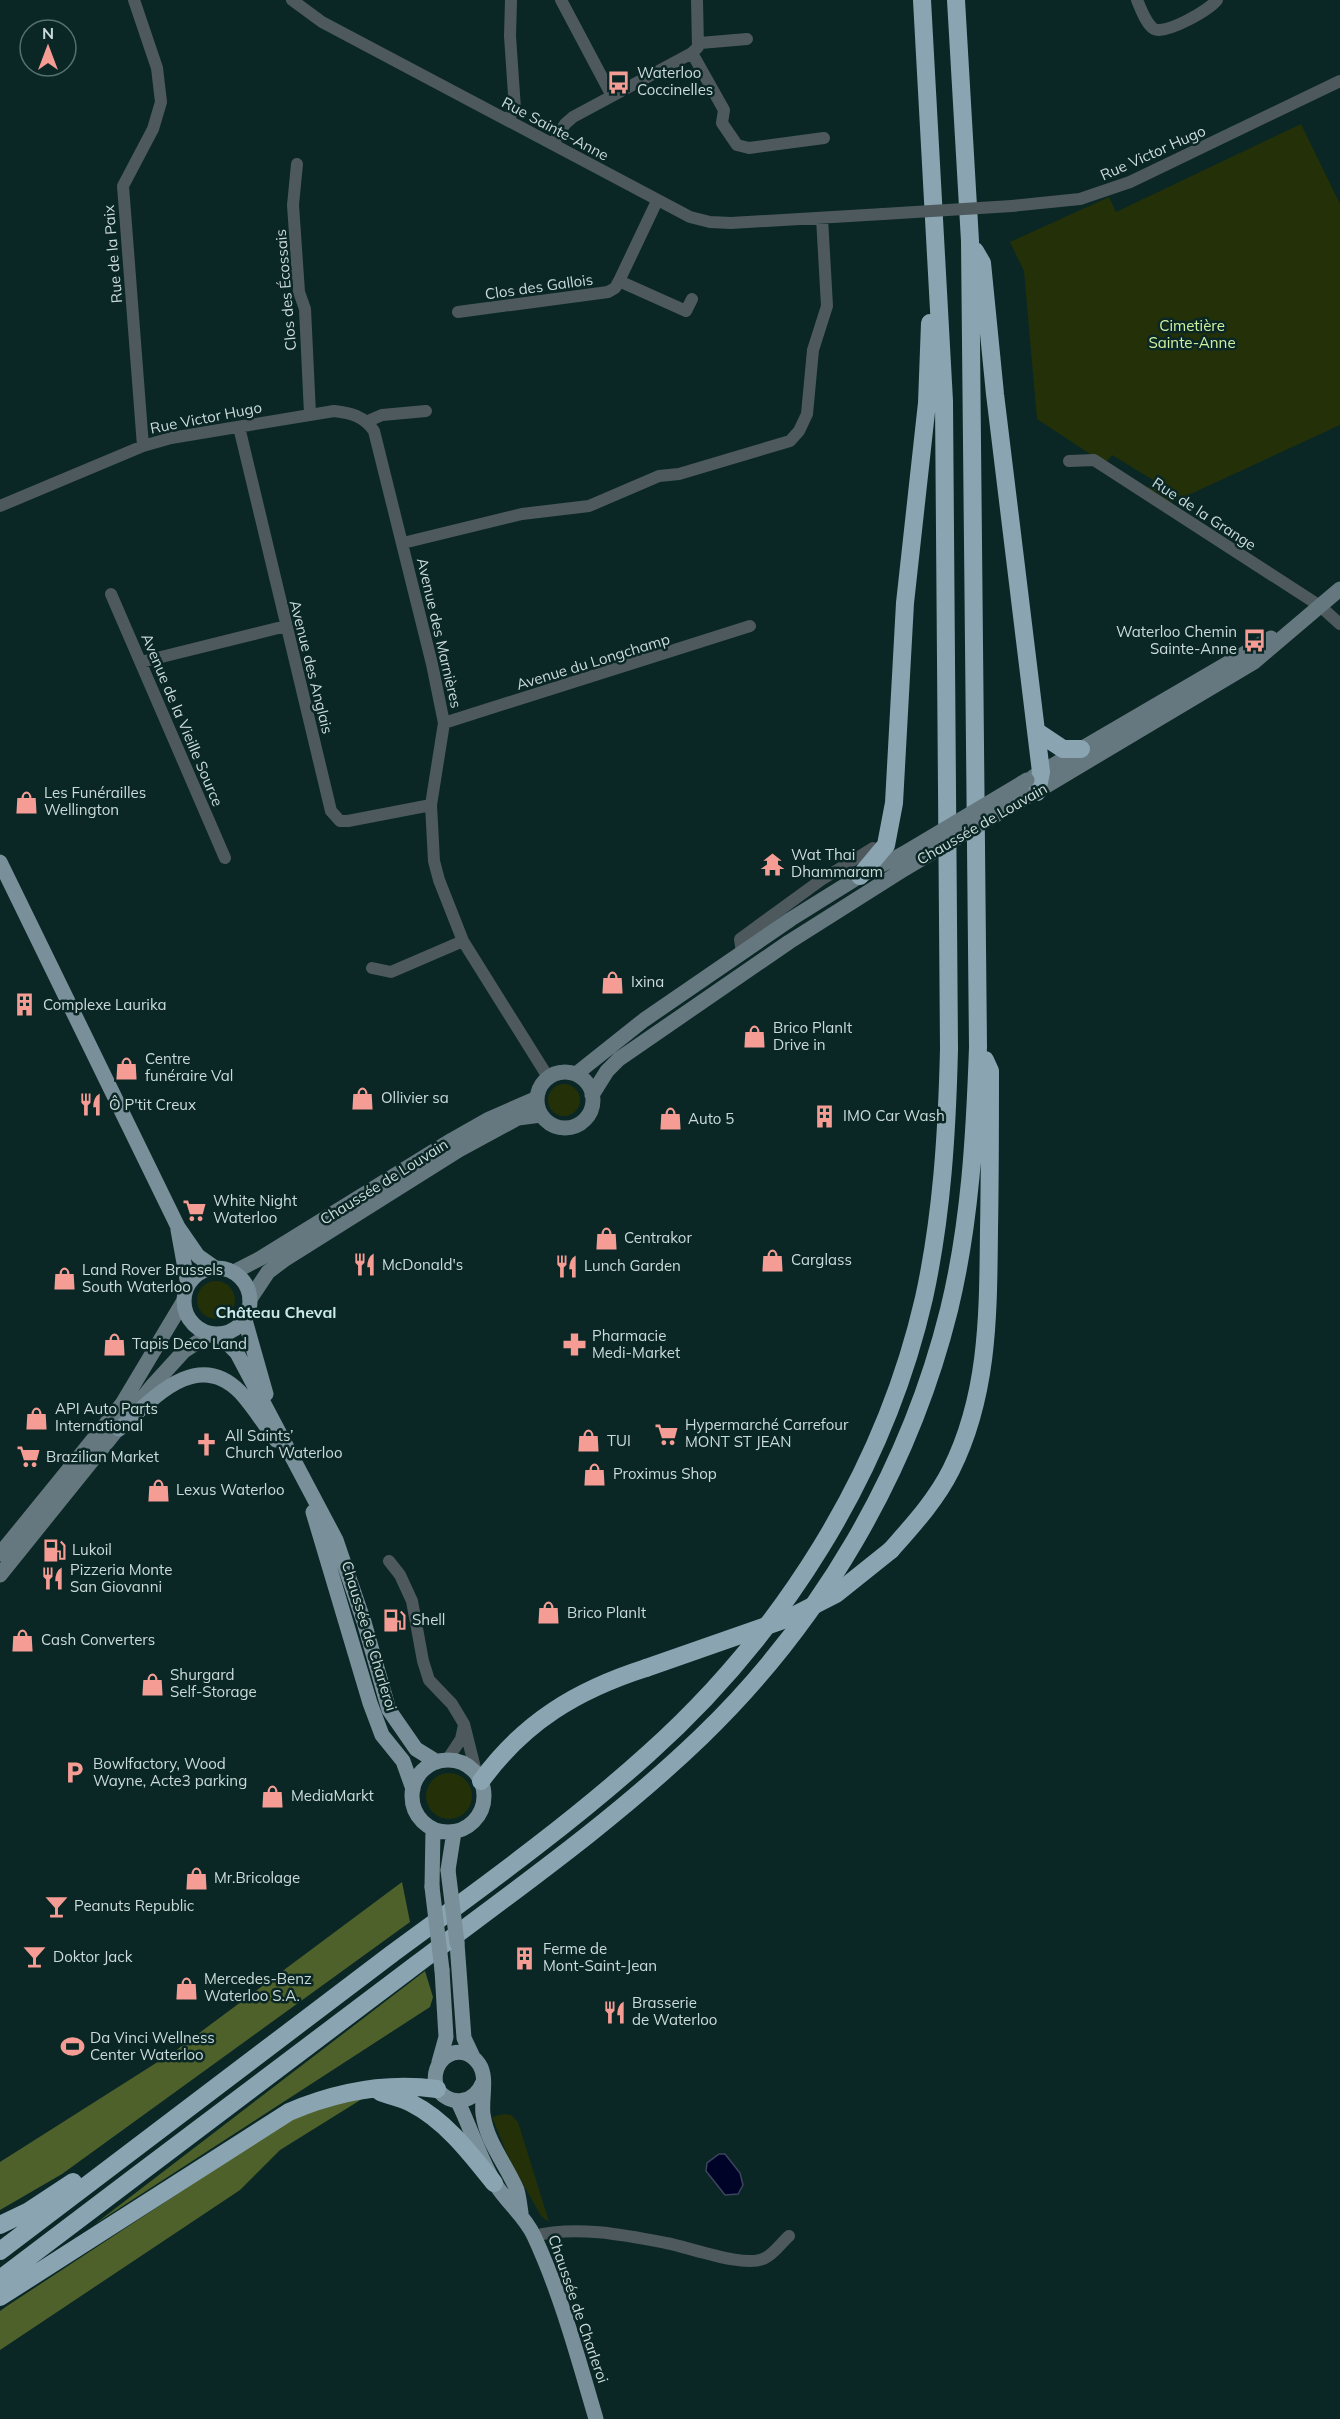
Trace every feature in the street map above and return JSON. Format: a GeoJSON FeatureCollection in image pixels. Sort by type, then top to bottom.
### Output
{"type":"FeatureCollection","features":[{"type":"Feature","properties":{"kind":"highway"},"geometry":{"type":"LineString","coordinates":[[0,2251],[500,1876],[647,1755],[721,1682],[765,1630],[819,1551],[866,1464],[899,1383],[924,1298],[939,1212],[947,1128],[950,856],[946,490],[940,299],[922,0]]}},
{"type":"Feature","properties":{"kind":"highway"},"geometry":{"type":"LineString","coordinates":[[0,2279],[594,1829],[702,1737],[734,1704],[791,1637],[853,1544],[886,1482],[925,1388],[949,1310],[966,1223],[975,1136],[978,1047],[970,242],[956,0]]}},
{"type":"Feature","properties":{"kind":"highway"},"geometry":{"type":"LineString","coordinates":[[970,242],[982,263],[1036,731],[1034,785]]}},
{"type":"Feature","properties":{"kind":"highway"},"geometry":{"type":"LineString","coordinates":[[860,876],[886,845],[894,803],[905,603],[927,403],[930,323],[940,299]]}},
{"type":"Feature","properties":{"kind":"highway"},"geometry":{"type":"LineString","coordinates":[[1036,731],[1063,749],[1081,749]]}},
{"type":"Feature","properties":{"kind":"highway"},"geometry":{"type":"LineString","coordinates":[[479,1777],[503,1751],[545,1716],[584,1693],[646,1668],[789,1618],[836,1594],[891,1550],[923,1514],[950,1471],[970,1423],[985,1360],[989,1305],[990,1071],[978,1047]]}},
{"type":"Feature","properties":{"kind":"highway"},"geometry":{"type":"LineString","coordinates":[[0,2297],[289,2112],[324,2098],[370,2089],[416,2086],[437,2089]]}},
{"type":"Feature","properties":{"kind":"highway"},"geometry":{"type":"LineString","coordinates":[[370,2089],[411,2103],[430,2116],[451,2133],[494,2183]]}},
{"type":"Feature","properties":{"kind":"highway"},"geometry":{"type":"LineString","coordinates":[[0,2225],[29,2211],[92,2169],[123,2158]]}},
{"type":"Feature","properties":{"kind":"main road","name":"Chaussée de Louvain"},"geometry":{"type":"LineString","coordinates":[[592,1095],[607,1071],[619,1059],[905,861],[1034,785],[1254,662],[1340,589]]}},
{"type":"Feature","properties":{"kind":"main road","name":"Chaussée de Louvain"},"geometry":{"type":"LineString","coordinates":[[1034,785],[1081,749],[1303,620]]}},
{"type":"Feature","properties":{"kind":"main road","name":"Chaussée de Louvain"},"geometry":{"type":"LineString","coordinates":[[576,1074],[644,1020],[791,920],[860,876],[905,861]]}},
{"type":"Feature","properties":{"kind":"main road"},"geometry":{"type":"LineString","coordinates":[[0,862],[178,1227],[198,1256],[215,1268],[234,1272],[242,1279],[250,1299],[245,1320],[229,1332],[214,1334],[184,1352],[118,1429],[0,1575]]}},
{"type":"Feature","properties":{"kind":"main road","name":"Chaussée de Louvain"},"geometry":{"type":"LineString","coordinates":[[662,1029],[674,1012],[705,991],[709,984],[703,980]]}},
{"type":"Feature","properties":{"kind":"main road"},"geometry":{"type":"LineString","coordinates":[[557,1073],[576,1074],[584,1079],[592,1095],[591,1110],[587,1117],[575,1126],[558,1127],[541,1114],[537,1098],[548,1077],[557,1073]]}},
{"type":"Feature","properties":{"kind":"main road","name":"Chaussée de Louvain"},"geometry":{"type":"LineString","coordinates":[[234,1272],[261,1258],[452,1140],[489,1119],[537,1098]]}},
{"type":"Feature","properties":{"kind":"main road","name":"Chaussée de Louvain"},"geometry":{"type":"LineString","coordinates":[[250,1299],[259,1282],[284,1260],[459,1150],[518,1118],[541,1114]]}},
{"type":"Feature","properties":{"kind":"main road"},"geometry":{"type":"LineString","coordinates":[[178,1227],[188,1285]]}},
{"type":"Feature","properties":{"kind":"main road"},"geometry":{"type":"LineString","coordinates":[[0,1554],[122,1404],[183,1302],[188,1285],[194,1276],[215,1268]]}},
{"type":"Feature","properties":{"kind":"main road"},"geometry":{"type":"LineString","coordinates":[[183,1302],[193,1324],[214,1334]]}},
{"type":"Feature","properties":{"kind":"main road","name":"Chaussée de Charleroi"},"geometry":{"type":"LineString","coordinates":[[245,1320],[271,1414]]}},
{"type":"Feature","properties":{"kind":"main road","name":"Chaussée de Charleroi"},"geometry":{"type":"LineString","coordinates":[[214,1334],[237,1353],[336,1540],[389,1710],[416,1749],[442,1761]]}},
{"type":"Feature","properties":{"kind":"main road"},"geometry":{"type":"LineString","coordinates":[[118,1429],[170,1384],[184,1377],[214,1376],[239,1390],[296,1467]]}},
{"type":"Feature","properties":{"kind":"main road","name":"Chaussée de Charleroi"},"geometry":{"type":"LineString","coordinates":[[306,1487],[370,1703],[382,1735],[404,1761],[413,1789]]}},
{"type":"Feature","properties":{"kind":"main road"},"geometry":{"type":"LineString","coordinates":[[442,1761],[468,1766],[479,1777],[484,1803],[480,1813],[465,1829],[454,1832],[433,1829],[418,1816],[412,1801],[413,1789],[421,1773],[442,1761]]}},
{"type":"Feature","properties":{"kind":"main road"},"geometry":{"type":"LineString","coordinates":[[433,1829],[432,1887],[442,1970],[446,2037],[434,2080],[437,2089],[450,2100],[458,2102],[474,2096],[483,2082],[482,2068],[473,2057],[464,2038],[448,1870],[454,1832]]}},
{"type":"Feature","properties":{"kind":"main road"},"geometry":{"type":"LineString","coordinates":[[439,2062],[451,2054],[459,2053],[473,2057]]}},
{"type":"Feature","properties":{"kind":"main road","name":"Chaussée de Charleroi"},"geometry":{"type":"LineString","coordinates":[[483,2082],[483,2113],[486,2125],[498,2158],[517,2191],[521,2213]]}},
{"type":"Feature","properties":{"kind":"main road","name":"Chaussée de Charleroi"},"geometry":{"type":"LineString","coordinates":[[458,2102],[494,2183],[505,2198],[521,2213],[534,2236],[569,2329],[596,2419]]}},
{"type":"Feature","properties":{"kind":"street","name":"Rue de la Paix"},"geometry":{"type":"LineString","coordinates":[[134,0],[157,68],[161,102],[153,129],[123,186],[143,446]]}},
{"type":"Feature","properties":{"kind":"street","name":"Rue Sainte-Anne"},"geometry":{"type":"LineString","coordinates":[[292,0],[322,22],[690,217],[710,222],[822,218]]}},
{"type":"Feature","properties":{"kind":"street"},"geometry":{"type":"LineString","coordinates":[[507,120],[515,109],[510,36],[511,0]]}},
{"type":"Feature","properties":{"kind":"street"},"geometry":{"type":"LineString","coordinates":[[561,0],[612,96]]}},
{"type":"Feature","properties":{"kind":"street"},"geometry":{"type":"LineString","coordinates":[[697,0],[696,48],[724,110],[722,123],[737,145],[749,148],[824,138]]}},
{"type":"Feature","properties":{"kind":"street"},"geometry":{"type":"LineString","coordinates":[[1137,0],[1149,25],[1156,30],[1166,30],[1212,7],[1217,0]]}},
{"type":"Feature","properties":{"kind":"street"},"geometry":{"type":"LineString","coordinates":[[553,144],[565,124],[696,48],[747,39]]}},
{"type":"Feature","properties":{"kind":"street","name":"Rue Victor Hugo"},"geometry":{"type":"LineString","coordinates":[[822,218],[1012,206],[1080,199],[1130,182],[1340,81]]}},
{"type":"Feature","properties":{"kind":"street","name":"Clos des Écossais"},"geometry":{"type":"LineString","coordinates":[[297,164],[293,205],[299,292],[304,309],[310,414]]}},
{"type":"Feature","properties":{"kind":"street"},"geometry":{"type":"LineString","coordinates":[[657,201],[619,281],[686,311],[692,300]]}},
{"type":"Feature","properties":{"kind":"street"},"geometry":{"type":"LineString","coordinates":[[403,543],[522,514],[589,506],[659,476],[679,474],[790,441],[799,431],[807,414],[813,351],[827,306],[822,218]]}},
{"type":"Feature","properties":{"kind":"street","name":"Clos des Gallois"},"geometry":{"type":"LineString","coordinates":[[458,312],[608,292],[615,288],[619,281]]}},
{"type":"Feature","properties":{"kind":"street"},"geometry":{"type":"LineString","coordinates":[[368,422],[382,415],[426,411]]}},
{"type":"Feature","properties":{"kind":"street","name":"Rue Victor Hugo"},"geometry":{"type":"LineString","coordinates":[[0,506],[143,446],[171,438],[310,414],[347,413],[368,422]]}},
{"type":"Feature","properties":{"kind":"street","name":"Avenue des Marnières"},"geometry":{"type":"LineString","coordinates":[[368,422],[374,430],[403,543],[444,723],[431,805],[434,861],[446,905],[463,941],[548,1077]]}},
{"type":"Feature","properties":{"kind":"street","name":"Avenue des Anglais"},"geometry":{"type":"LineString","coordinates":[[239,427],[334,817],[348,821],[431,805]]}},
{"type":"Feature","properties":{"kind":"street","name":"Rue de la Grange"},"geometry":{"type":"LineString","coordinates":[[1069,461],[1094,460],[1320,606],[1340,624]]}},
{"type":"Feature","properties":{"kind":"street","name":"Avenue de la Vieille Source"},"geometry":{"type":"LineString","coordinates":[[111,594],[225,858]]}},
{"type":"Feature","properties":{"kind":"street"},"geometry":{"type":"LineString","coordinates":[[141,662],[286,626]]}},
{"type":"Feature","properties":{"kind":"street","name":"Avenue du Longchamp"},"geometry":{"type":"LineString","coordinates":[[444,723],[750,626]]}},
{"type":"Feature","properties":{"kind":"street"},"geometry":{"type":"LineString","coordinates":[[742,953],[740,939],[789,903],[873,848]]}},
{"type":"Feature","properties":{"kind":"street"},"geometry":{"type":"LineString","coordinates":[[789,903],[791,920],[789,942]]}},
{"type":"Feature","properties":{"kind":"street"},"geometry":{"type":"LineString","coordinates":[[372,968],[391,972],[463,941]]}},
{"type":"Feature","properties":{"kind":"street"},"geometry":{"type":"LineString","coordinates":[[389,1561],[400,1575],[412,1601],[423,1661],[429,1680],[452,1704],[464,1724],[479,1777]]}},
{"type":"Feature","properties":{"kind":"street"},"geometry":{"type":"LineString","coordinates":[[442,1761],[461,1739],[464,1724]]}},
{"type":"Feature","properties":{"kind":"street"},"geometry":{"type":"LineString","coordinates":[[534,2236],[554,2230],[618,2235],[668,2243],[742,2261],[764,2259],[789,2236]]}},
{"type":"Feature","properties":{"kind":"green space","name":"Cimetière Sainte-Anne"},"geometry":{"type":"Polygon","coordinates":[[[1301,124],[1340,204],[1340,425],[1171,503],[1148,488],[1153,480],[1112,455],[1105,464],[1037,419],[1024,271],[1010,242],[1109,197],[1116,212],[1301,124]]]}},
{"type":"Feature","properties":{"kind":"green space"},"geometry":{"type":"Polygon","coordinates":[[[564,1084],[575,1089],[580,1100],[575,1111],[564,1116],[553,1111],[548,1100],[553,1089],[564,1084]]]}},
{"type":"Feature","properties":{"kind":"green space"},"geometry":{"type":"Polygon","coordinates":[[[216,1281],[229,1287],[235,1300],[229,1313],[216,1319],[203,1313],[197,1300],[203,1287],[216,1281]]]}},
{"type":"Feature","properties":{"kind":"green space"},"geometry":{"type":"Polygon","coordinates":[[[449,1773],[465,1780],[472,1796],[465,1812],[449,1819],[433,1812],[426,1796],[433,1780],[449,1773]]]}},
{"type":"Feature","properties":{"kind":"green space"},"geometry":{"type":"Polygon","coordinates":[[[402,1882],[410,1922],[62,2174],[0,2210],[0,2162],[175,2051],[402,1882]]]}},
{"type":"Feature","properties":{"kind":"green space"},"geometry":{"type":"Polygon","coordinates":[[[425,1971],[433,1997],[430,2007],[95,2224],[425,1971]]]}},
{"type":"Feature","properties":{"kind":"green space"},"geometry":{"type":"Polygon","coordinates":[[[362,2099],[280,2150],[240,2190],[0,2350],[0,2311],[7,2306],[299,2114],[332,2103],[362,2099]]]}},
{"type":"Feature","properties":{"kind":"green space"},"geometry":{"type":"Polygon","coordinates":[[[511,2115],[518,2122],[549,2222],[541,2216],[509,2159],[492,2117],[511,2115]]]}},
{"type":"Feature","properties":{"kind":"water"},"geometry":{"type":"Polygon","coordinates":[[[719,2154],[725,2154],[740,2173],[743,2185],[738,2194],[725,2195],[706,2171],[707,2163],[719,2154]]]}},
{"type":"Feature","properties":{"kind":"place","name":"Waterloo Coccinelles"},"geometry":{"type":"Point","coordinates":[619,82]}},
{"type":"Feature","properties":{"kind":"place","name":"Waterloo Chemin Sainte-Anne"},"geometry":{"type":"Point","coordinates":[1255,641]}},
{"type":"Feature","properties":{"kind":"place","name":"Les Funérailles Wellington"},"geometry":{"type":"Point","coordinates":[26,802]}},
{"type":"Feature","properties":{"kind":"place","name":"Wat Thai Dhammaram"},"geometry":{"type":"Point","coordinates":[773,864]}},
{"type":"Feature","properties":{"kind":"place","name":"Ixina"},"geometry":{"type":"Point","coordinates":[613,982]}},
{"type":"Feature","properties":{"kind":"place","name":"Complexe Laurika"},"geometry":{"type":"Point","coordinates":[25,1005]}},
{"type":"Feature","properties":{"kind":"place","name":"Brico PlanIt Drive in"},"geometry":{"type":"Point","coordinates":[755,1037]}},
{"type":"Feature","properties":{"kind":"place","name":"Centre funéraire Val"},"geometry":{"type":"Point","coordinates":[127,1068]}},
{"type":"Feature","properties":{"kind":"place","name":"Ollivier sa"},"geometry":{"type":"Point","coordinates":[363,1098]}},
{"type":"Feature","properties":{"kind":"place","name":"Ô P'tit Creux"},"geometry":{"type":"Point","coordinates":[91,1105]}},
{"type":"Feature","properties":{"kind":"place","name":"IMO Car Wash"},"geometry":{"type":"Point","coordinates":[825,1116]}},
{"type":"Feature","properties":{"kind":"place","name":"Auto 5"},"geometry":{"type":"Point","coordinates":[670,1119]}},
{"type":"Feature","properties":{"kind":"place","name":"White Night Waterloo"},"geometry":{"type":"Point","coordinates":[195,1210]}},
{"type":"Feature","properties":{"kind":"place","name":"Centrakor"},"geometry":{"type":"Point","coordinates":[606,1238]}},
{"type":"Feature","properties":{"kind":"place","name":"Carglass"},"geometry":{"type":"Point","coordinates":[773,1260]}},
{"type":"Feature","properties":{"kind":"place","name":"McDonald's"},"geometry":{"type":"Point","coordinates":[364,1265]}},
{"type":"Feature","properties":{"kind":"place","name":"Lunch Garden"},"geometry":{"type":"Point","coordinates":[566,1266]}},
{"type":"Feature","properties":{"kind":"place","name":"Land Rover Brussels South Waterloo"},"geometry":{"type":"Point","coordinates":[64,1279]}},
{"type":"Feature","properties":{"kind":"place","name":"Tapis Deco Land"},"geometry":{"type":"Point","coordinates":[114,1344]}},
{"type":"Feature","properties":{"kind":"place","name":"Pharmacie Medi-Market"},"geometry":{"type":"Point","coordinates":[574,1345]}},
{"type":"Feature","properties":{"kind":"place","name":"API Auto Parts International"},"geometry":{"type":"Point","coordinates":[37,1418]}},
{"type":"Feature","properties":{"kind":"place","name":"Hypermarché Carrefour MONT ST JEAN"},"geometry":{"type":"Point","coordinates":[667,1434]}},
{"type":"Feature","properties":{"kind":"place","name":"TUI"},"geometry":{"type":"Point","coordinates":[589,1441]}},
{"type":"Feature","properties":{"kind":"place","name":"All Saints’ Church Waterloo"},"geometry":{"type":"Point","coordinates":[207,1445]}},
{"type":"Feature","properties":{"kind":"place","name":"Brazilian Market"},"geometry":{"type":"Point","coordinates":[28,1457]}},
{"type":"Feature","properties":{"kind":"place","name":"Proximus Shop"},"geometry":{"type":"Point","coordinates":[595,1474]}},
{"type":"Feature","properties":{"kind":"place","name":"Lexus Waterloo"},"geometry":{"type":"Point","coordinates":[158,1490]}},
{"type":"Feature","properties":{"kind":"place","name":"Lukoil"},"geometry":{"type":"Point","coordinates":[54,1550]}},
{"type":"Feature","properties":{"kind":"place","name":"Pizzeria Monte San Giovanni"},"geometry":{"type":"Point","coordinates":[52,1579]}},
{"type":"Feature","properties":{"kind":"place","name":"Brico PlanIt"},"geometry":{"type":"Point","coordinates":[549,1613]}},
{"type":"Feature","properties":{"kind":"place","name":"Shell"},"geometry":{"type":"Point","coordinates":[394,1620]}},
{"type":"Feature","properties":{"kind":"place","name":"Cash Converters"},"geometry":{"type":"Point","coordinates":[23,1640]}},
{"type":"Feature","properties":{"kind":"place","name":"Shurgard Self-Storage"},"geometry":{"type":"Point","coordinates":[152,1684]}},
{"type":"Feature","properties":{"kind":"place","name":"Bowlfactory, Wood Wayne, Acte3 parking"},"geometry":{"type":"Point","coordinates":[75,1773]}},
{"type":"Feature","properties":{"kind":"place","name":"MediaMarkt"},"geometry":{"type":"Point","coordinates":[273,1796]}},
{"type":"Feature","properties":{"kind":"place","name":"Mr.Bricolage"},"geometry":{"type":"Point","coordinates":[196,1878]}},
{"type":"Feature","properties":{"kind":"place","name":"Peanuts Republic"},"geometry":{"type":"Point","coordinates":[56,1906]}},
{"type":"Feature","properties":{"kind":"place","name":"Doktor Jack"},"geometry":{"type":"Point","coordinates":[35,1957]}},
{"type":"Feature","properties":{"kind":"place","name":"Ferme de Mont-Saint-Jean"},"geometry":{"type":"Point","coordinates":[525,1958]}},
{"type":"Feature","properties":{"kind":"place","name":"Mercedes-Benz Waterloo S.A."},"geometry":{"type":"Point","coordinates":[186,1988]}},
{"type":"Feature","properties":{"kind":"place","name":"Brasserie de Waterloo"},"geometry":{"type":"Point","coordinates":[614,2012]}},
{"type":"Feature","properties":{"kind":"place","name":"Da Vinci Wellness Center Waterloo"},"geometry":{"type":"Point","coordinates":[72,2047]}},
{"type":"Feature","properties":{"kind":"district","name":"Château Cheval"},"geometry":{"type":"Point","coordinates":[276,1312]}}]}
